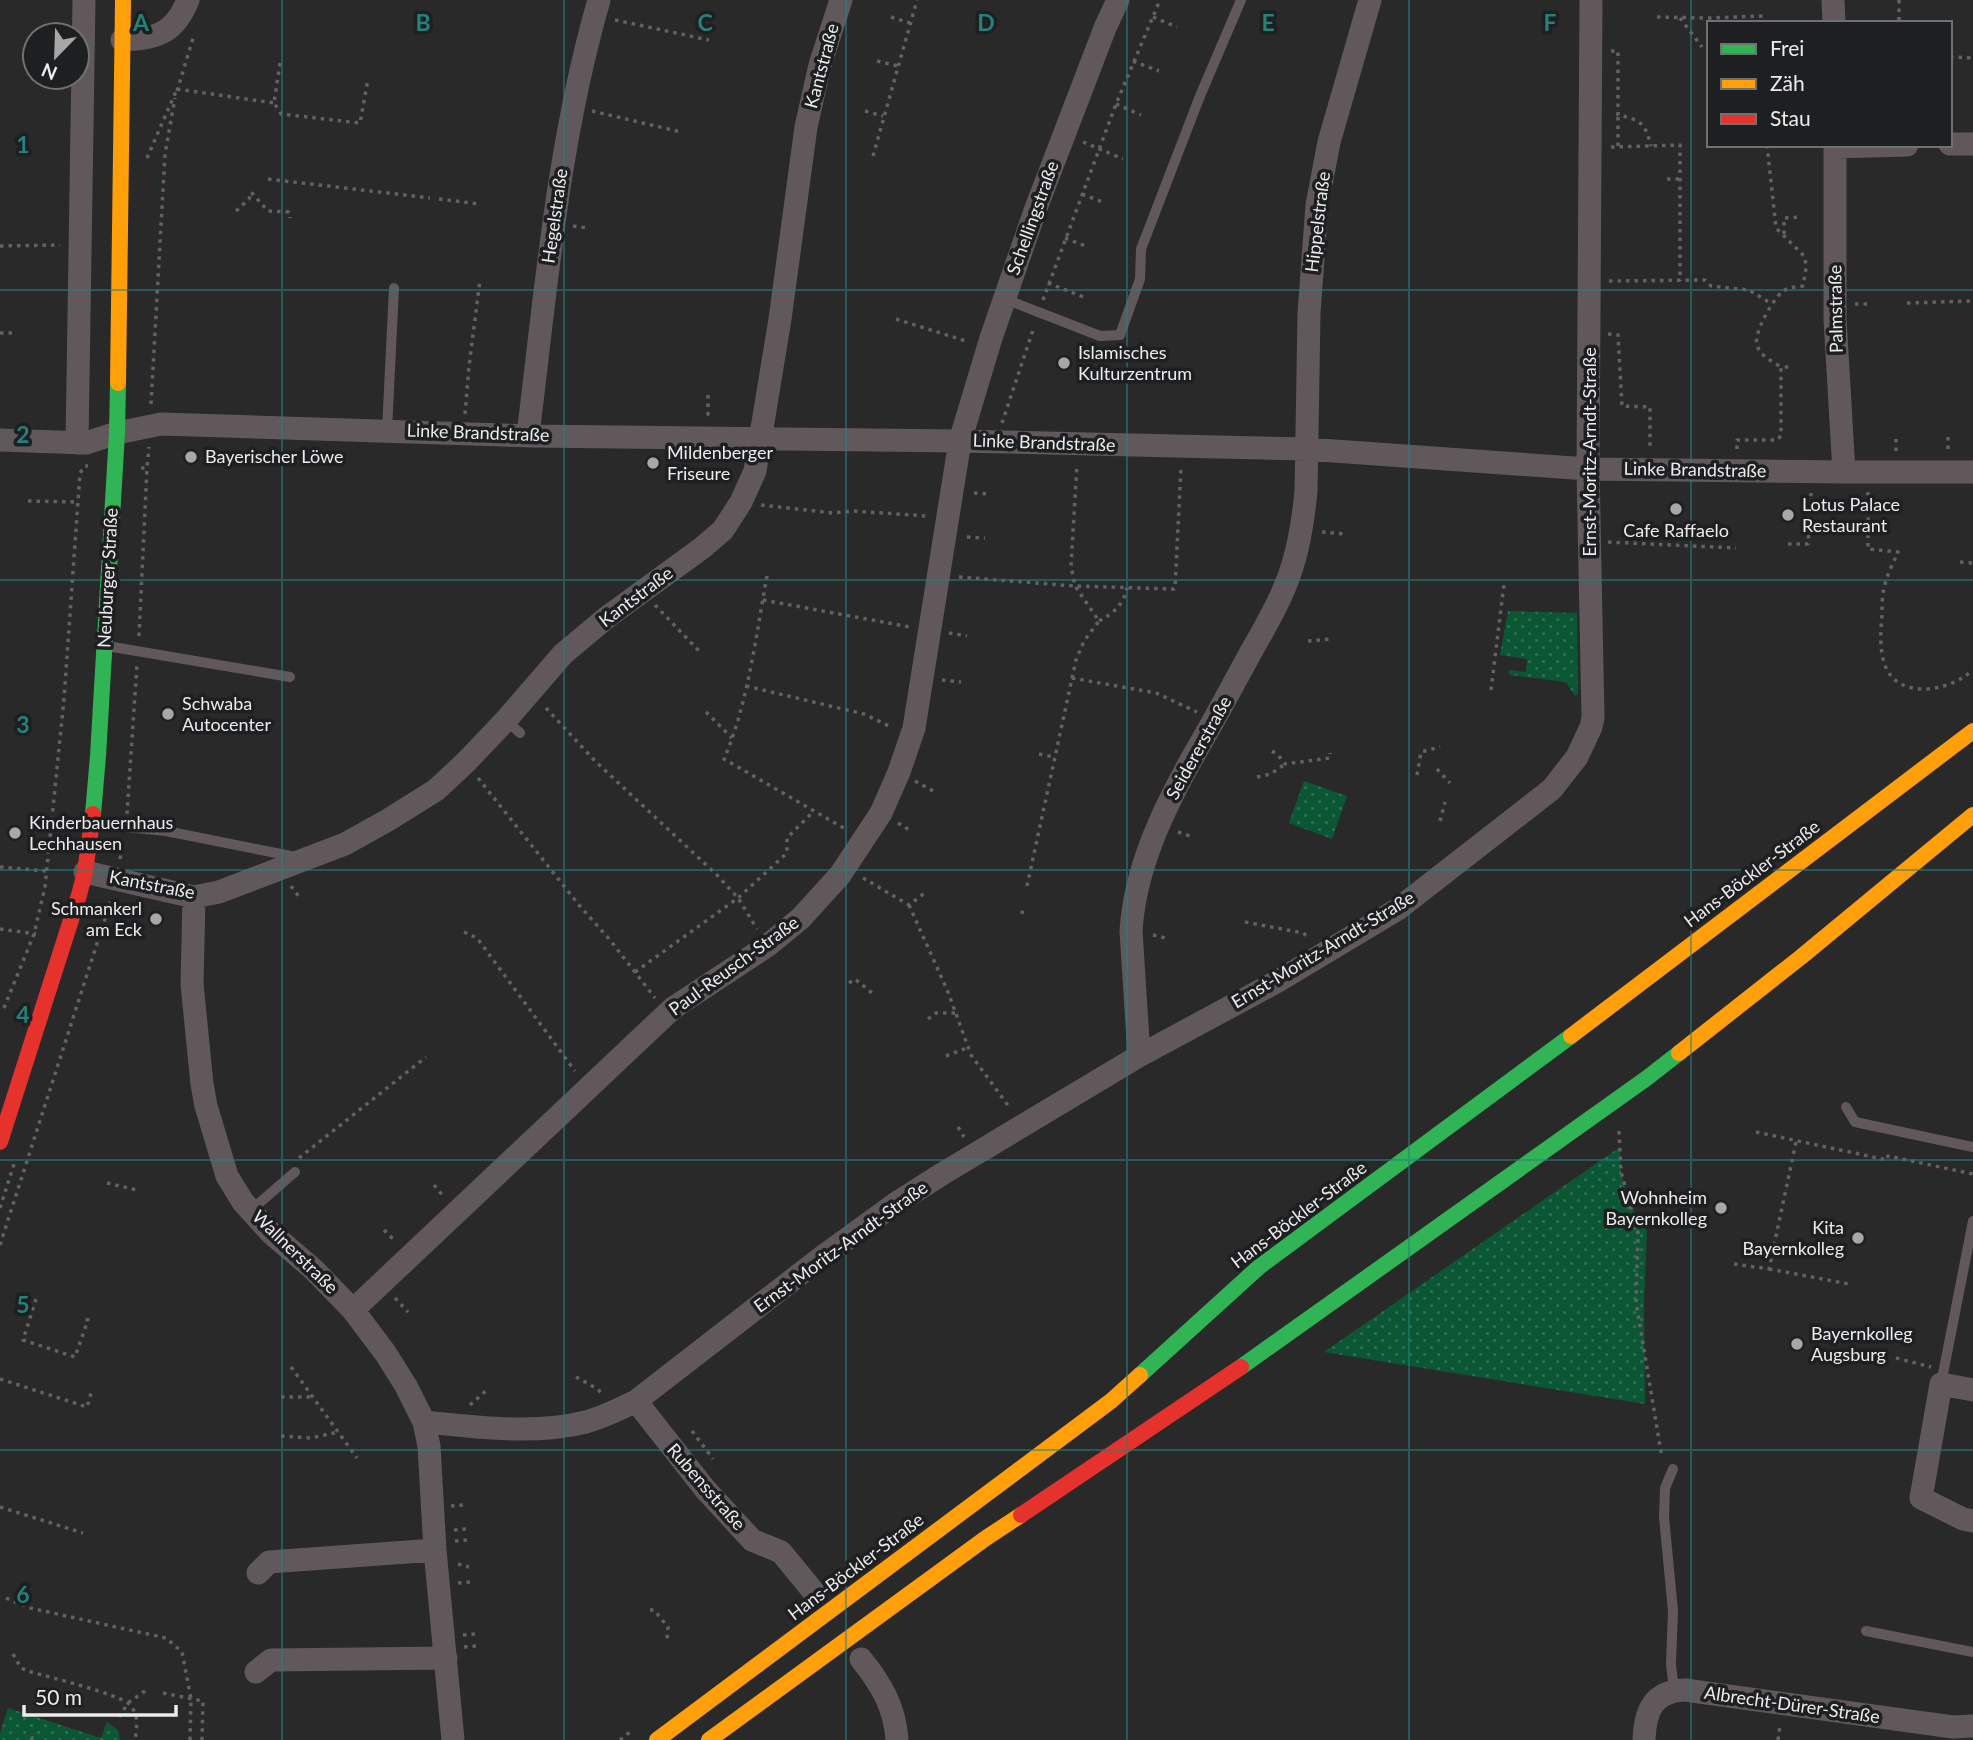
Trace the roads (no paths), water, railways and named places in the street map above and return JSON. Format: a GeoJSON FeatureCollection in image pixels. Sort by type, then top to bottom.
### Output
{"type":"FeatureCollection","features":[{"type":"Feature","properties":{"kind":"main road","name":"Neuburger Straße"},"geometry":{"type":"LineString","coordinates":[[0,1142],[66,939],[85,872],[92,823],[99,757],[117,433],[123,0]]}},
{"type":"Feature","properties":{"kind":"main road","name":"Hans-Böckler-Straße"},"geometry":{"type":"LineString","coordinates":[[657,1740],[1111,1401],[1259,1267],[1633,989],[1973,731]]}},
{"type":"Feature","properties":{"kind":"main road"},"geometry":{"type":"LineString","coordinates":[[709,1740],[986,1538],[1221,1381],[1647,1078],[1973,815]]}},
{"type":"Feature","properties":{"kind":"street"},"geometry":{"type":"LineString","coordinates":[[77,443],[84,0]]}},
{"type":"Feature","properties":{"kind":"street"},"geometry":{"type":"LineString","coordinates":[[122,40],[162,34],[173,26],[184,12],[188,0]]}},
{"type":"Feature","properties":{"kind":"street","name":"Kantstraße"},"geometry":{"type":"LineString","coordinates":[[85,872],[194,897],[219,892],[345,844],[436,790],[466,762],[513,727],[530,691],[563,654],[606,618],[723,530],[741,502],[755,471],[780,319],[806,127],[820,65],[841,0]]}},
{"type":"Feature","properties":{"kind":"street","name":"Schellingstraße"},"geometry":{"type":"LineString","coordinates":[[960,441],[988,348],[1036,208],[1118,0]]}},
{"type":"Feature","properties":{"kind":"street","name":"Hippelstraße"},"geometry":{"type":"LineString","coordinates":[[1306,449],[1309,313],[1317,205],[1332,130],[1370,0]]}},
{"type":"Feature","properties":{"kind":"street","name":"Ernst-Moritz-Arndt-Straße"},"geometry":{"type":"LineString","coordinates":[[424,1422],[479,1427],[558,1427],[586,1422],[636,1401],[866,1225],[957,1164],[1139,1056],[1278,981],[1398,909],[1552,789],[1577,757],[1593,718],[1588,469],[1591,0]]}},
{"type":"Feature","properties":{"kind":"street"},"geometry":{"type":"LineString","coordinates":[[1833,0],[1834,21]]}},
{"type":"Feature","properties":{"kind":"street","name":"Hegelstraße"},"geometry":{"type":"LineString","coordinates":[[528,435],[566,141],[597,8]]}},
{"type":"Feature","properties":{"kind":"street"},"geometry":{"type":"LineString","coordinates":[[1952,144],[1973,144]]}},
{"type":"Feature","properties":{"kind":"street","name":"Palmstraße"},"geometry":{"type":"LineString","coordinates":[[1835,147],[1835,319],[1844,472]]}},
{"type":"Feature","properties":{"kind":"street","name":"Linke Brandstraße"},"geometry":{"type":"LineString","coordinates":[[0,440],[86,443],[161,424],[464,434],[1306,449],[1588,469],[1973,472]]}},
{"type":"Feature","properties":{"kind":"street","name":"Paul-Reusch-Straße"},"geometry":{"type":"LineString","coordinates":[[354,1310],[667,1014],[767,946],[801,918],[840,875],[881,813],[889,776],[912,736],[915,678],[931,630],[960,441]]}},
{"type":"Feature","properties":{"kind":"street","name":"Seidererstraße"},"geometry":{"type":"LineString","coordinates":[[1139,1056],[1131,942],[1135,902],[1150,846],[1166,807],[1271,617],[1286,584],[1304,517],[1306,449]]}},
{"type":"Feature","properties":{"kind":"street","name":"Wallnerstraße"},"geometry":{"type":"LineString","coordinates":[[194,897],[192,984],[202,1084],[206,1106],[228,1176],[250,1211],[354,1310],[406,1386],[424,1422],[429,1446],[435,1550],[453,1740]]}},
{"type":"Feature","properties":{"kind":"street"},"geometry":{"type":"LineString","coordinates":[[1973,1390],[1941,1384],[1921,1499],[1973,1521]]}},
{"type":"Feature","properties":{"kind":"street","name":"Rubensstraße"},"geometry":{"type":"LineString","coordinates":[[636,1401],[705,1489],[752,1540],[781,1552],[813,1591]]}},
{"type":"Feature","properties":{"kind":"street"},"geometry":{"type":"LineString","coordinates":[[258,1573],[268,1562],[435,1550]]}},
{"type":"Feature","properties":{"kind":"street"},"geometry":{"type":"LineString","coordinates":[[256,1672],[271,1660],[446,1658]]}},
{"type":"Feature","properties":{"kind":"street"},"geometry":{"type":"LineString","coordinates":[[861,1658],[885,1692],[896,1726],[897,1740]]}},
{"type":"Feature","properties":{"kind":"street"},"geometry":{"type":"LineString","coordinates":[[1644,1740],[1644,1726],[1649,1709],[1657,1699],[1674,1690]]}},
{"type":"Feature","properties":{"kind":"street","name":"Albrecht-Dürer-Straße"},"geometry":{"type":"LineString","coordinates":[[1674,1690],[1953,1727],[1973,1726]]}},
{"type":"Feature","properties":{"kind":"lane"},"geometry":{"type":"LineString","coordinates":[[1004,299],[1100,337],[1120,335],[1140,279],[1141,249],[1200,96],[1241,0]]}},
{"type":"Feature","properties":{"kind":"lane"},"geometry":{"type":"LineString","coordinates":[[387,430],[394,288]]}},
{"type":"Feature","properties":{"kind":"lane"},"geometry":{"type":"LineString","coordinates":[[105,646],[290,677]]}},
{"type":"Feature","properties":{"kind":"lane"},"geometry":{"type":"LineString","coordinates":[[92,823],[166,831],[307,860]]}},
{"type":"Feature","properties":{"kind":"lane"},"geometry":{"type":"LineString","coordinates":[[1846,1107],[1855,1122],[1973,1147]]}},
{"type":"Feature","properties":{"kind":"lane"},"geometry":{"type":"LineString","coordinates":[[1898,1132],[1900,1119]]}},
{"type":"Feature","properties":{"kind":"lane"},"geometry":{"type":"LineString","coordinates":[[250,1211],[295,1172]]}},
{"type":"Feature","properties":{"kind":"lane"},"geometry":{"type":"LineString","coordinates":[[1941,1384],[1973,1221]]}},
{"type":"Feature","properties":{"kind":"lane"},"geometry":{"type":"LineString","coordinates":[[1673,1469],[1665,1488],[1664,1517],[1673,1611],[1671,1664],[1674,1690]]}},
{"type":"Feature","properties":{"kind":"lane"},"geometry":{"type":"LineString","coordinates":[[1866,1630],[1973,1652]]}},
{"type":"Feature","properties":{"kind":"place","name":"Islamisches Kulturzentrum"},"geometry":{"type":"Point","coordinates":[1064,363]}},
{"type":"Feature","properties":{"kind":"place","name":"Bayerischer Löwe"},"geometry":{"type":"Point","coordinates":[191,457]}},
{"type":"Feature","properties":{"kind":"place","name":"Mildenberger Friseure"},"geometry":{"type":"Point","coordinates":[653,463]}},
{"type":"Feature","properties":{"kind":"place","name":"Cafe Raffaelo"},"geometry":{"type":"Point","coordinates":[1676,509]}},
{"type":"Feature","properties":{"kind":"place","name":"Lotus Palace Restaurant"},"geometry":{"type":"Point","coordinates":[1788,515]}},
{"type":"Feature","properties":{"kind":"place","name":"Schwaba Autocenter"},"geometry":{"type":"Point","coordinates":[168,714]}},
{"type":"Feature","properties":{"kind":"place","name":"Kinderbauernhaus Lechhausen"},"geometry":{"type":"Point","coordinates":[15,833]}},
{"type":"Feature","properties":{"kind":"place","name":"Schmankerl am Eck"},"geometry":{"type":"Point","coordinates":[156,919]}},
{"type":"Feature","properties":{"kind":"place","name":"Wohnheim Bayernkolleg"},"geometry":{"type":"Point","coordinates":[1721,1208]}},
{"type":"Feature","properties":{"kind":"place","name":"Kita Bayernkolleg"},"geometry":{"type":"Point","coordinates":[1858,1238]}},
{"type":"Feature","properties":{"kind":"place","name":"Bayernkolleg Augsburg"},"geometry":{"type":"Point","coordinates":[1797,1344]}}]}
